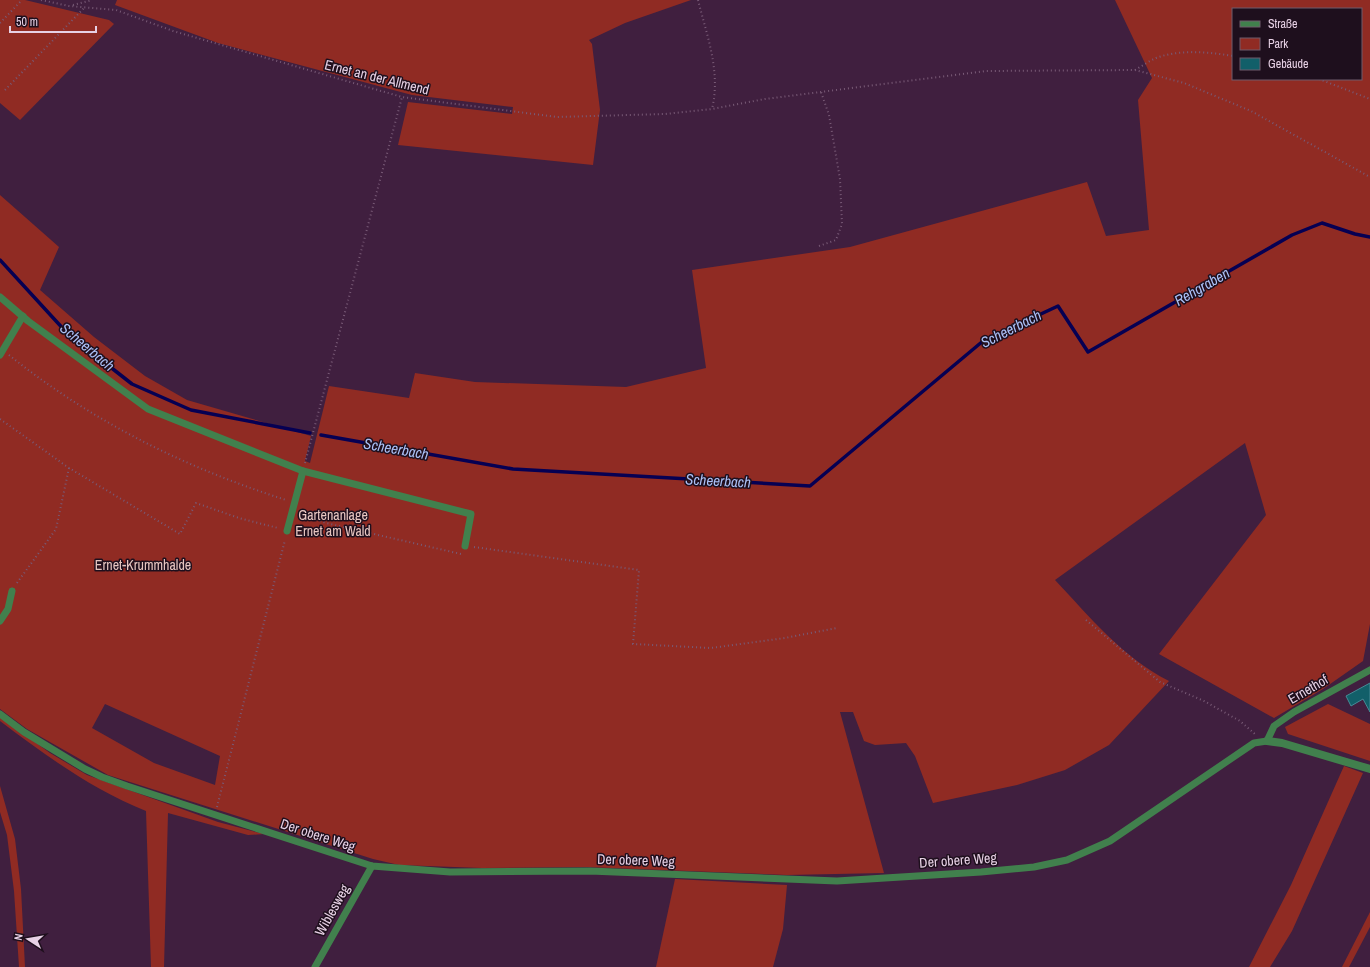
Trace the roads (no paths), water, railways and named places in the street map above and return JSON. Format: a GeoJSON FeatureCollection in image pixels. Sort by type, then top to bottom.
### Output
{"type":"FeatureCollection","features":[{"type":"Feature","properties":{"kind":"street"},"geometry":{"type":"LineString","coordinates":[[1264,741],[1282,743],[1370,769]]}},
{"type":"Feature","properties":{"kind":"lane"},"geometry":{"type":"LineString","coordinates":[[0,297],[23,316],[148,409],[303,471],[471,514],[465,546]]}},
{"type":"Feature","properties":{"kind":"lane"},"geometry":{"type":"LineString","coordinates":[[2,352],[23,316]]}},
{"type":"Feature","properties":{"kind":"lane"},"geometry":{"type":"LineString","coordinates":[[287,531],[303,471]]}},
{"type":"Feature","properties":{"kind":"lane"},"geometry":{"type":"LineString","coordinates":[[0,621],[8,609],[12,590]]}},
{"type":"Feature","properties":{"kind":"lane","name":"Ernethof"},"geometry":{"type":"LineString","coordinates":[[1264,741],[1274,726],[1294,712],[1370,670]]}},
{"type":"Feature","properties":{"kind":"lane","name":"Der obere Weg"},"geometry":{"type":"LineString","coordinates":[[0,714],[24,732],[102,777],[215,816],[372,866],[450,872],[590,871],[837,881],[981,872],[1034,867],[1067,860],[1110,841],[1254,743],[1264,741]]}},
{"type":"Feature","properties":{"kind":"lane","name":"Wiblesweg"},"geometry":{"type":"LineString","coordinates":[[315,967],[372,866]]}},
{"type":"Feature","properties":{"kind":"waterway","name":"Scheerbach"},"geometry":{"type":"LineString","coordinates":[[321,435],[513,469],[810,486],[983,341],[1058,306],[1088,352],[1292,235],[1322,223],[1355,234],[1370,237]]}},
{"type":"Feature","properties":{"kind":"waterway","name":"Scheerbach"},"geometry":{"type":"LineString","coordinates":[[0,260],[67,333],[132,384],[191,410],[310,433]]}},
{"type":"Feature","properties":{"kind":"water label","name":"Rehgraben"},"geometry":{"type":"Point","coordinates":[1202,287]}},
{"type":"Feature","properties":{"kind":"park label","name":"Gartenanlage Ernet am Wald"},"geometry":{"type":"Point","coordinates":[333,524]}},
{"type":"Feature","properties":{"kind":"park label","name":"Ernet-Krummhalde"},"geometry":{"type":"Point","coordinates":[143,565]}}]}
